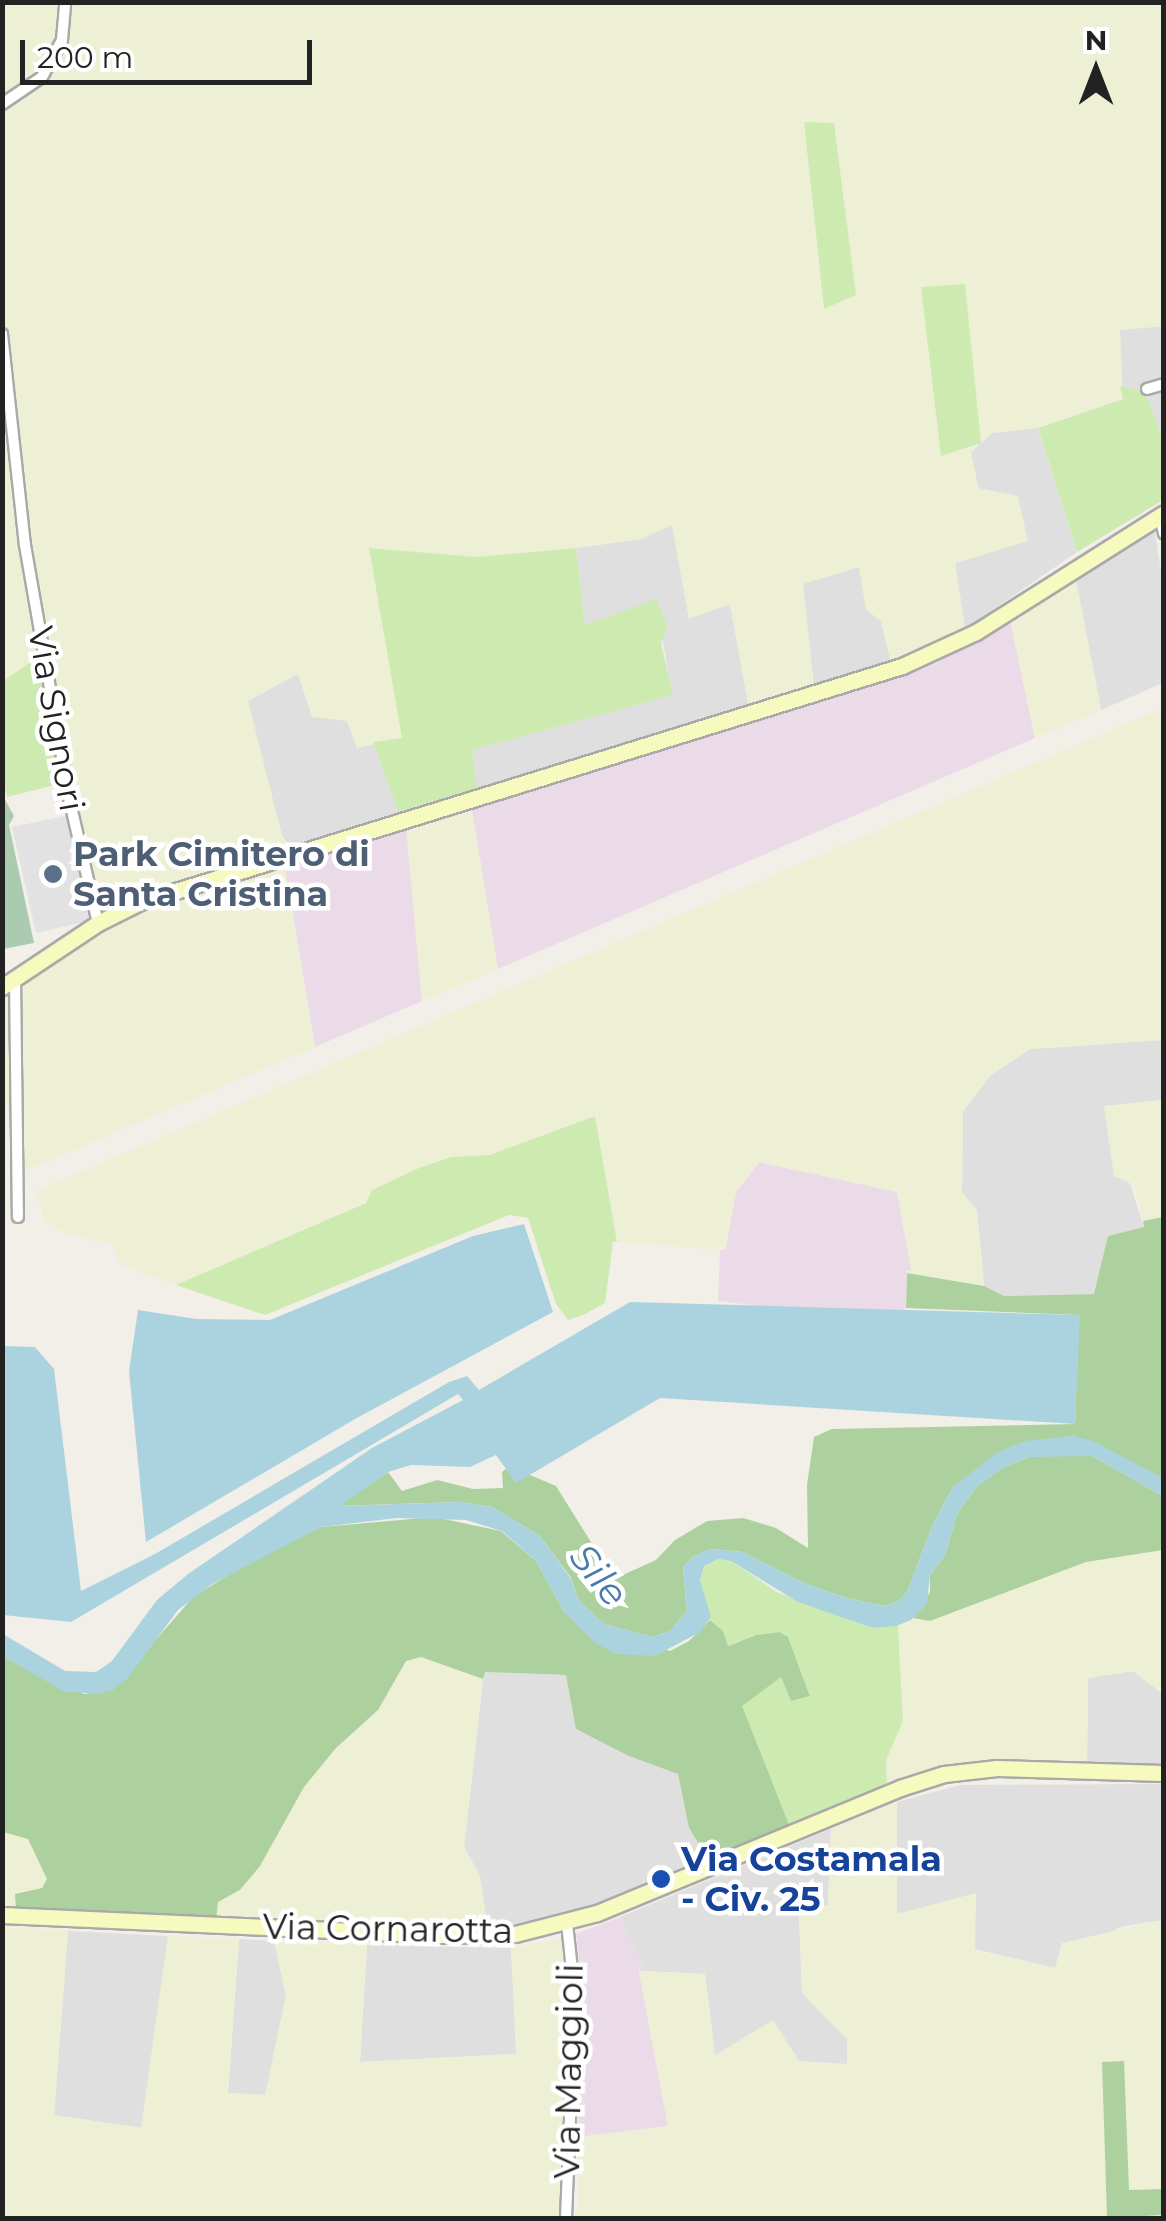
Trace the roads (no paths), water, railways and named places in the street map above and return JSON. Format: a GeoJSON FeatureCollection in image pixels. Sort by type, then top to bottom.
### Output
{"type":"FeatureCollection","features":[{"type":"Feature","properties":{"kind":"street"},"geometry":{"type":"LineString","coordinates":[[2,104],[42,78],[62,40],[65,2]]}},
{"type":"Feature","properties":{"kind":"street","name":"Via Signori"},"geometry":{"type":"LineString","coordinates":[[2,334],[25,545],[70,802],[98,923]]}},
{"type":"Feature","properties":{"kind":"street"},"geometry":{"type":"LineString","coordinates":[[1147,390],[1164,384]]}},
{"type":"Feature","properties":{"kind":"street"},"geometry":{"type":"LineString","coordinates":[[18,1217],[9,982],[98,923],[140,902],[230,872],[902,666],[976,632],[1162,514],[1164,534]]}},
{"type":"Feature","properties":{"kind":"street","name":"Via Cornarotta"},"geometry":{"type":"LineString","coordinates":[[2,1914],[483,1936],[567,1923],[926,1779],[998,1768],[1164,1772]]}},
{"type":"Feature","properties":{"kind":"street","name":"Via Maggioli"},"geometry":{"type":"LineString","coordinates":[[566,2218],[575,1998],[567,1923]]}},
{"type":"Feature","properties":{"kind":"water"},"geometry":{"type":"Polygon","coordinates":[[[524,1224],[553,1312],[355,1419],[146,1542],[129,1371],[138,1310],[196,1319],[270,1320],[473,1236],[524,1224]]]}},
{"type":"Feature","properties":{"kind":"water"},"geometry":{"type":"Polygon","coordinates":[[[630,1302],[1080,1315],[1075,1424],[660,1398],[516,1483],[496,1455],[470,1467],[411,1465],[388,1472],[340,1506],[459,1502],[492,1507],[539,1535],[571,1579],[579,1601],[604,1624],[652,1637],[670,1631],[687,1611],[683,1568],[692,1557],[710,1549],[743,1552],[806,1584],[846,1598],[885,1606],[897,1602],[906,1594],[934,1522],[953,1487],[998,1452],[1025,1441],[1073,1436],[1093,1441],[1163,1478],[1163,1496],[1092,1456],[1029,1457],[1002,1468],[977,1486],[957,1514],[945,1555],[930,1575],[927,1604],[911,1620],[896,1626],[873,1628],[798,1602],[731,1561],[718,1559],[704,1566],[700,1580],[711,1617],[700,1632],[655,1656],[616,1654],[594,1642],[564,1612],[536,1561],[502,1531],[466,1520],[397,1518],[321,1527],[212,1584],[178,1610],[127,1679],[112,1690],[97,1694],[63,1691],[3,1656],[3,1634],[65,1671],[96,1672],[112,1661],[157,1600],[188,1574],[372,1448],[463,1400],[458,1394],[71,1622],[3,1615],[3,1346],[35,1347],[54,1369],[81,1591],[155,1554],[449,1382],[467,1376],[479,1390],[630,1302]]]}},
{"type":"Feature","properties":{"kind":"place","name":"Park Cimitero di Santa Cristina"},"geometry":{"type":"Point","coordinates":[53,874]}},
{"type":"Feature","properties":{"kind":"place","name":"Via Costamala - Civ. 25"},"geometry":{"type":"Point","coordinates":[661,1879]}},
{"type":"Feature","properties":{"kind":"water label","name":"Sile"},"geometry":{"type":"Point","coordinates":[599,1575]}}]}
